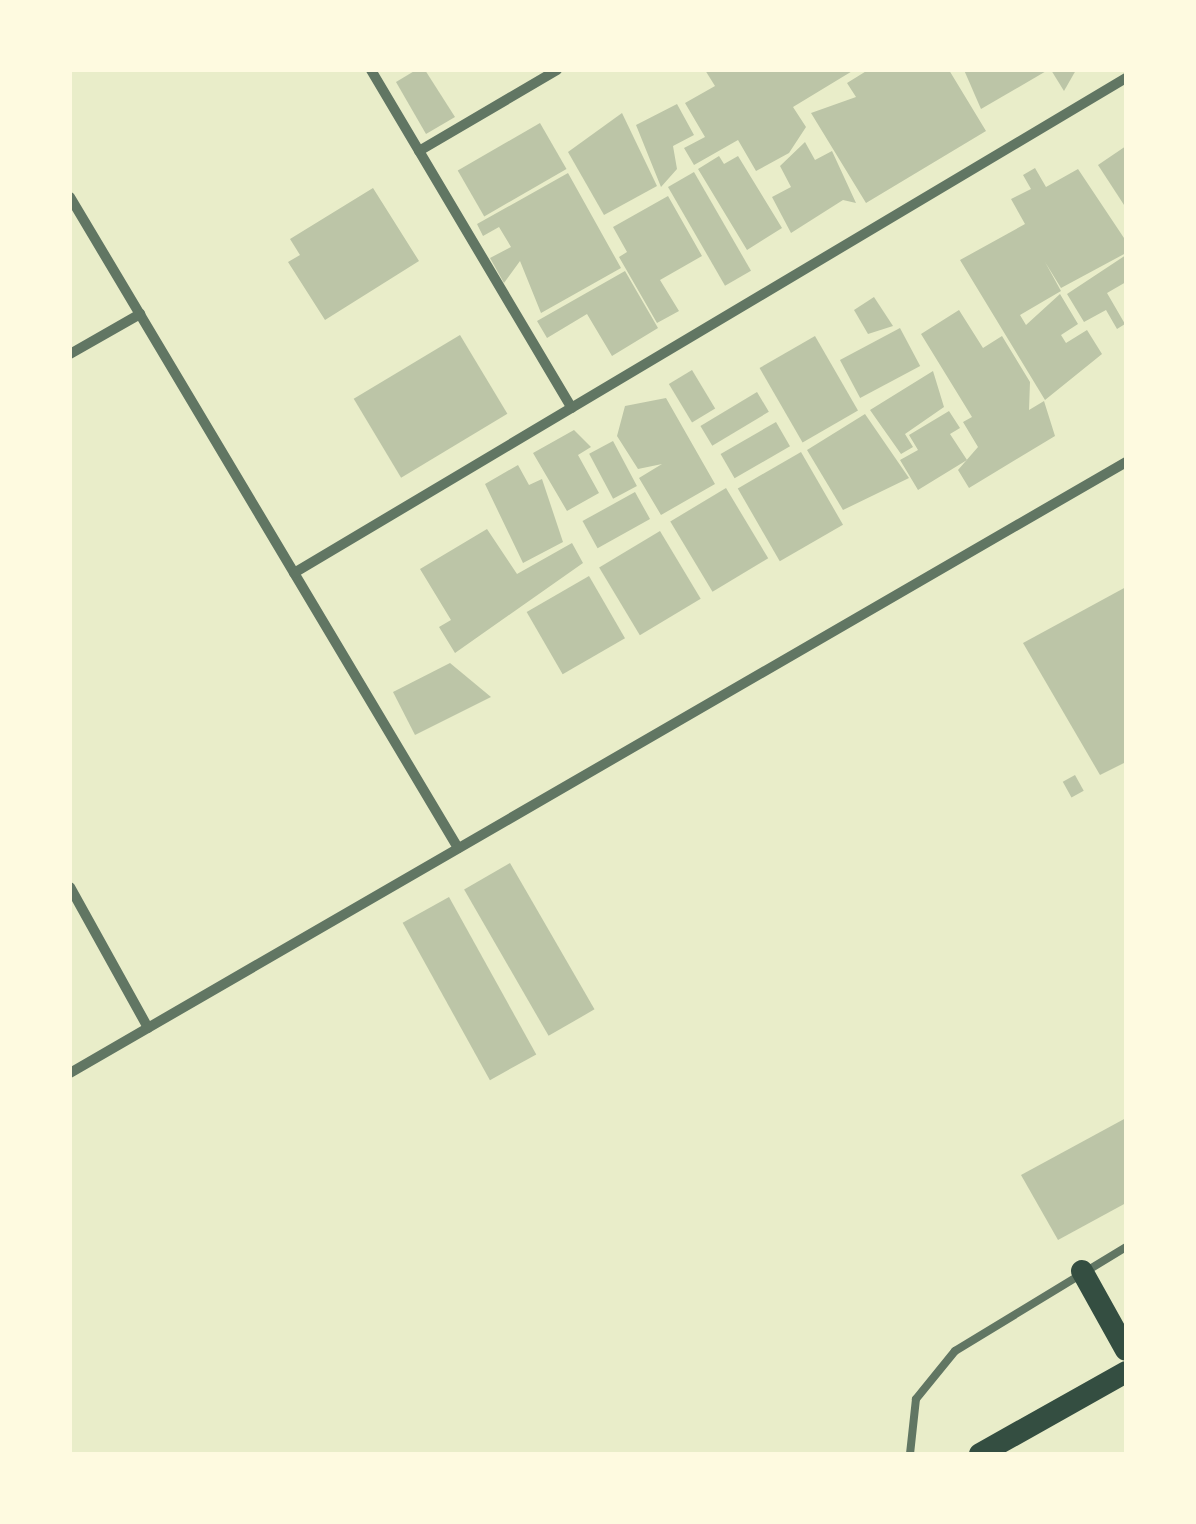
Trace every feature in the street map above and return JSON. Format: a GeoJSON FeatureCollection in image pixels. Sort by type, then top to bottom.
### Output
{"type":"FeatureCollection","features":[{"type":"Feature","properties":{"kind":"main road"},"geometry":{"type":"LineString","coordinates":[[1082,1271],[1126,1350]]}},
{"type":"Feature","properties":{"kind":"main road"},"geometry":{"type":"LineString","coordinates":[[984,1453],[1126,1372]]}},
{"type":"Feature","properties":{"kind":"street"},"geometry":{"type":"LineString","coordinates":[[371,70],[572,408]]}},
{"type":"Feature","properties":{"kind":"street"},"geometry":{"type":"LineString","coordinates":[[419,151],[557,70]]}},
{"type":"Feature","properties":{"kind":"street"},"geometry":{"type":"LineString","coordinates":[[294,574],[1126,78]]}},
{"type":"Feature","properties":{"kind":"street"},"geometry":{"type":"LineString","coordinates":[[70,196],[458,848]]}},
{"type":"Feature","properties":{"kind":"street"},"geometry":{"type":"LineString","coordinates":[[70,354],[140,314]]}},
{"type":"Feature","properties":{"kind":"street"},"geometry":{"type":"LineString","coordinates":[[70,1073],[1126,462]]}},
{"type":"Feature","properties":{"kind":"street"},"geometry":{"type":"LineString","coordinates":[[70,887],[148,1028]]}},
{"type":"Feature","properties":{"kind":"lane"},"geometry":{"type":"LineString","coordinates":[[910,1454],[926,1380],[986,1327],[1126,1247]]}},
{"type":"Feature","properties":{"kind":"building"},"geometry":{"type":"Polygon","coordinates":[[[416,70],[425,70],[455,117],[426,134],[396,82],[416,70]]]}},
{"type":"Feature","properties":{"kind":"building"},"geometry":{"type":"Polygon","coordinates":[[[705,70],[854,70],[793,107],[806,127],[789,153],[756,171],[738,140],[694,165],[684,148],[705,137],[685,103],[715,86],[705,70]]]}},
{"type":"Feature","properties":{"kind":"building"},"geometry":{"type":"Polygon","coordinates":[[[868,70],[949,70],[986,131],[866,203],[811,113],[856,97],[847,83],[868,70]]]}},
{"type":"Feature","properties":{"kind":"building"},"geometry":{"type":"Polygon","coordinates":[[[964,70],[1048,70],[981,109],[964,70]]]}},
{"type":"Feature","properties":{"kind":"building"},"geometry":{"type":"Polygon","coordinates":[[[1051,70],[1076,70],[1064,91],[1051,70]]]}},
{"type":"Feature","properties":{"kind":"building"},"geometry":{"type":"Polygon","coordinates":[[[677,104],[694,135],[673,146],[677,169],[661,187],[636,125],[677,104]]]}},
{"type":"Feature","properties":{"kind":"building"},"geometry":{"type":"Polygon","coordinates":[[[622,113],[657,186],[604,215],[568,152],[622,113]]]}},
{"type":"Feature","properties":{"kind":"building"},"geometry":{"type":"Polygon","coordinates":[[[540,123],[566,169],[484,216],[458,171],[540,123]]]}},
{"type":"Feature","properties":{"kind":"building"},"geometry":{"type":"Polygon","coordinates":[[[805,142],[815,160],[832,151],[856,203],[843,200],[791,233],[772,197],[791,187],[780,166],[805,142]]]}},
{"type":"Feature","properties":{"kind":"building"},"geometry":{"type":"Polygon","coordinates":[[[1126,146],[1126,208],[1098,165],[1126,146]]]}},
{"type":"Feature","properties":{"kind":"building"},"geometry":{"type":"Polygon","coordinates":[[[719,156],[724,164],[738,156],[782,228],[747,250],[698,169],[719,156]]]}},
{"type":"Feature","properties":{"kind":"building"},"geometry":{"type":"Polygon","coordinates":[[[1035,168],[1046,187],[1078,169],[1126,241],[1126,253],[1061,288],[1045,262],[1061,291],[1020,315],[1026,325],[1060,294],[1078,324],[1061,335],[1066,343],[1087,330],[1102,354],[1045,400],[960,260],[1025,224],[1011,199],[1031,189],[1023,175],[1035,168]]]}},
{"type":"Feature","properties":{"kind":"building"},"geometry":{"type":"Polygon","coordinates":[[[694,172],[751,271],[725,286],[668,187],[694,172]]]}},
{"type":"Feature","properties":{"kind":"building"},"geometry":{"type":"Polygon","coordinates":[[[568,173],[621,268],[541,313],[520,261],[504,283],[490,258],[511,247],[499,227],[483,236],[477,224],[568,173]]]}},
{"type":"Feature","properties":{"kind":"building"},"geometry":{"type":"Polygon","coordinates":[[[373,188],[419,261],[325,320],[288,262],[300,255],[290,239],[373,188]]]}},
{"type":"Feature","properties":{"kind":"building"},"geometry":{"type":"Polygon","coordinates":[[[668,196],[702,256],[660,280],[679,311],[657,323],[619,257],[627,252],[613,227],[668,196]]]}},
{"type":"Feature","properties":{"kind":"building"},"geometry":{"type":"Polygon","coordinates":[[[1126,255],[1126,282],[1107,293],[1125,324],[1117,329],[1106,310],[1084,322],[1067,294],[1126,255]]]}},
{"type":"Feature","properties":{"kind":"building"},"geometry":{"type":"Polygon","coordinates":[[[625,271],[658,328],[612,356],[587,314],[547,338],[537,321],[625,271]]]}},
{"type":"Feature","properties":{"kind":"building"},"geometry":{"type":"Polygon","coordinates":[[[874,297],[893,326],[868,334],[854,310],[874,297]]]}},
{"type":"Feature","properties":{"kind":"building"},"geometry":{"type":"Polygon","coordinates":[[[959,310],[983,348],[1002,336],[1030,382],[1029,410],[1044,401],[1055,436],[969,488],[958,470],[978,447],[963,422],[972,417],[921,334],[959,310]]]}},
{"type":"Feature","properties":{"kind":"building"},"geometry":{"type":"Polygon","coordinates":[[[900,328],[920,366],[860,398],[840,360],[900,328]]]}},
{"type":"Feature","properties":{"kind":"building"},"geometry":{"type":"Polygon","coordinates":[[[460,335],[507,414],[401,478],[354,399],[460,335]]]}},
{"type":"Feature","properties":{"kind":"building"},"geometry":{"type":"Polygon","coordinates":[[[815,336],[858,410],[803,442],[760,368],[815,336]]]}},
{"type":"Feature","properties":{"kind":"building"},"geometry":{"type":"Polygon","coordinates":[[[692,370],[715,409],[692,422],[669,384],[692,370]]]}},
{"type":"Feature","properties":{"kind":"building"},"geometry":{"type":"Polygon","coordinates":[[[933,371],[944,407],[905,434],[913,447],[901,454],[870,410],[933,371]]]}},
{"type":"Feature","properties":{"kind":"building"},"geometry":{"type":"Polygon","coordinates":[[[757,392],[769,412],[712,446],[700,426],[757,392]]]}},
{"type":"Feature","properties":{"kind":"building"},"geometry":{"type":"Polygon","coordinates":[[[666,398],[715,484],[661,515],[639,478],[662,464],[638,469],[617,436],[625,406],[666,398]]]}},
{"type":"Feature","properties":{"kind":"building"},"geometry":{"type":"Polygon","coordinates":[[[949,411],[960,428],[950,434],[967,460],[918,490],[900,460],[918,450],[909,435],[949,411]]]}},
{"type":"Feature","properties":{"kind":"building"},"geometry":{"type":"Polygon","coordinates":[[[865,414],[909,478],[843,510],[807,450],[865,414]]]}},
{"type":"Feature","properties":{"kind":"building"},"geometry":{"type":"Polygon","coordinates":[[[776,422],[790,446],[735,478],[721,454],[776,422]]]}},
{"type":"Feature","properties":{"kind":"building"},"geometry":{"type":"Polygon","coordinates":[[[574,430],[591,447],[578,455],[599,493],[567,511],[533,453],[574,430]]]}},
{"type":"Feature","properties":{"kind":"building"},"geometry":{"type":"Polygon","coordinates":[[[613,441],[637,486],[613,499],[589,454],[613,441]]]}},
{"type":"Feature","properties":{"kind":"building"},"geometry":{"type":"Polygon","coordinates":[[[801,452],[843,525],[780,561],[738,488],[801,452]]]}},
{"type":"Feature","properties":{"kind":"building"},"geometry":{"type":"Polygon","coordinates":[[[518,465],[529,485],[542,479],[563,542],[523,563],[485,484],[518,465]]]}},
{"type":"Feature","properties":{"kind":"building"},"geometry":{"type":"Polygon","coordinates":[[[726,488],[768,558],[713,592],[670,521],[726,488]]]}},
{"type":"Feature","properties":{"kind":"building"},"geometry":{"type":"Polygon","coordinates":[[[635,492],[650,519],[598,548],[583,521],[635,492]]]}},
{"type":"Feature","properties":{"kind":"building"},"geometry":{"type":"Polygon","coordinates":[[[487,529],[517,574],[572,543],[583,563],[455,653],[439,627],[451,620],[420,569],[487,529]]]}},
{"type":"Feature","properties":{"kind":"building"},"geometry":{"type":"Polygon","coordinates":[[[660,531],[701,599],[640,635],[599,568],[660,531]]]}},
{"type":"Feature","properties":{"kind":"building"},"geometry":{"type":"Polygon","coordinates":[[[589,576],[625,638],[563,674],[527,612],[589,576]]]}},
{"type":"Feature","properties":{"kind":"building"},"geometry":{"type":"Polygon","coordinates":[[[1126,587],[1126,762],[1100,775],[1023,643],[1126,587]]]}},
{"type":"Feature","properties":{"kind":"building"},"geometry":{"type":"Polygon","coordinates":[[[450,663],[491,697],[415,735],[393,692],[450,663]]]}},
{"type":"Feature","properties":{"kind":"building"},"geometry":{"type":"Polygon","coordinates":[[[1075,775],[1084,791],[1071,798],[1063,782],[1075,775]]]}},
{"type":"Feature","properties":{"kind":"building"},"geometry":{"type":"Polygon","coordinates":[[[510,863],[594,1009],[549,1036],[464,890],[510,863]]]}},
{"type":"Feature","properties":{"kind":"building"},"geometry":{"type":"Polygon","coordinates":[[[449,897],[536,1054],[490,1080],[403,923],[449,897]]]}},
{"type":"Feature","properties":{"kind":"building"},"geometry":{"type":"Polygon","coordinates":[[[1126,1118],[1126,1203],[1058,1240],[1021,1175],[1126,1118]]]}}]}
